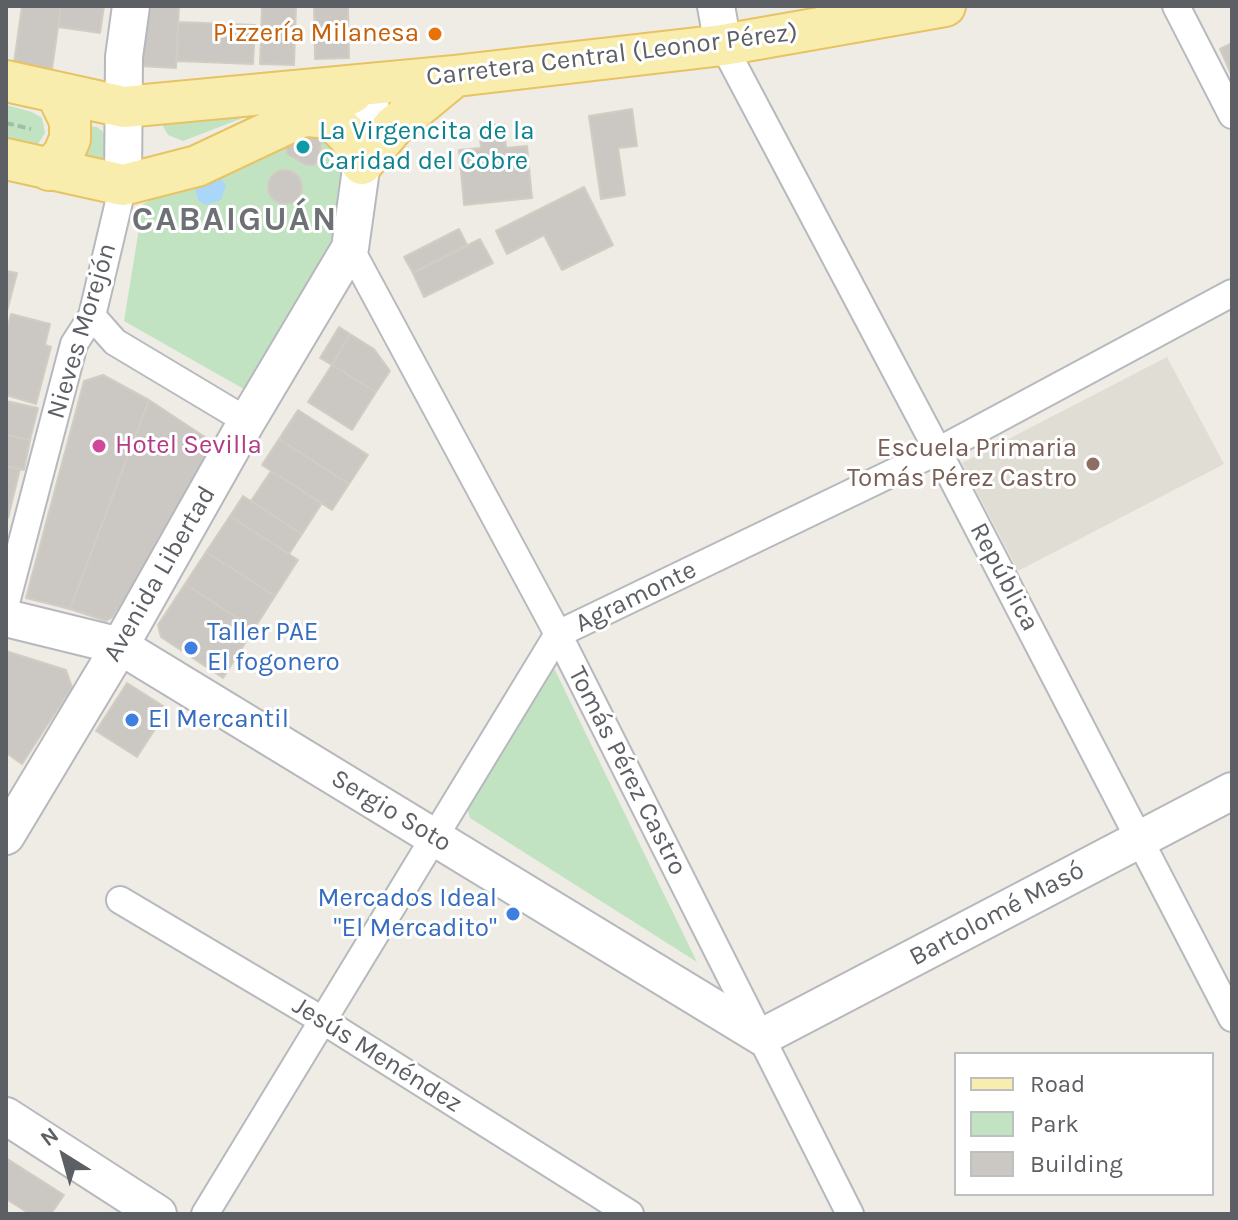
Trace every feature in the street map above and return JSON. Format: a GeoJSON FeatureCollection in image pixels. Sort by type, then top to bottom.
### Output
{"type":"FeatureCollection","features":[{"type":"Feature","properties":{"kind":"main road","name":"Carretera Central (Leonor Pérez)"},"geometry":{"type":"LineString","coordinates":[[6,81],[124,107],[455,76],[723,45],[945,6]]}},
{"type":"Feature","properties":{"kind":"main road"},"geometry":{"type":"LineString","coordinates":[[307,116],[331,118],[351,139],[362,164],[393,127],[455,76]]}},
{"type":"Feature","properties":{"kind":"main road"},"geometry":{"type":"LineString","coordinates":[[6,159],[123,185],[197,166],[373,83]]}},
{"type":"Feature","properties":{"kind":"main road"},"geometry":{"type":"LineString","coordinates":[[49,170],[63,155],[70,139],[70,121],[56,92]]}},
{"type":"Feature","properties":{"kind":"street","name":"Nieves Morejón"},"geometry":{"type":"LineString","coordinates":[[6,603],[74,344],[92,316],[123,185],[124,57],[131,6]]}},
{"type":"Feature","properties":{"kind":"street","name":"República"},"geometry":{"type":"LineString","coordinates":[[716,6],[723,45],[1141,838],[1232,1018]]}},
{"type":"Feature","properties":{"kind":"street"},"geometry":{"type":"LineString","coordinates":[[1176,6],[1232,115]]}},
{"type":"Feature","properties":{"kind":"street","name":"Avenida Libertad"},"geometry":{"type":"LineString","coordinates":[[6,836],[120,646],[247,421],[350,248],[373,83]]}},
{"type":"Feature","properties":{"kind":"street","name":"Tomás Pérez Castro"},"geometry":{"type":"LineString","coordinates":[[350,248],[558,634],[850,1214]]}},
{"type":"Feature","properties":{"kind":"street","name":"Agramonte"},"geometry":{"type":"LineString","coordinates":[[205,1214],[558,634],[938,451],[1232,293]]}},
{"type":"Feature","properties":{"kind":"street"},"geometry":{"type":"LineString","coordinates":[[92,316],[115,342],[247,421]]}},
{"type":"Feature","properties":{"kind":"street","name":"Sergio Soto"},"geometry":{"type":"LineString","coordinates":[[6,618],[120,646],[762,1037]]}},
{"type":"Feature","properties":{"kind":"street","name":"Bartolomé Masó"},"geometry":{"type":"LineString","coordinates":[[762,1037],[1232,791]]}},
{"type":"Feature","properties":{"kind":"street","name":"Jesús Menéndez"},"geometry":{"type":"LineString","coordinates":[[120,900],[322,1020],[630,1214]]}},
{"type":"Feature","properties":{"kind":"street"},"geometry":{"type":"LineString","coordinates":[[6,1116],[158,1214]]}},
{"type":"Feature","properties":{"kind":"shaded area","name":"Escuela Primaria Tomás Pérez Castro"},"geometry":{"type":"Polygon","coordinates":[[[1167,357],[1224,464],[1018,571],[962,463],[1167,357]]]}},
{"type":"Feature","properties":{"kind":"green space"},"geometry":{"type":"Polygon","coordinates":[[[279,104],[183,141],[168,135],[160,121],[279,104]]]}},
{"type":"Feature","properties":{"kind":"green space"},"geometry":{"type":"Polygon","coordinates":[[[6,105],[42,118],[45,133],[38,144],[6,142],[6,105]]]}},
{"type":"Feature","properties":{"kind":"green space"},"geometry":{"type":"Polygon","coordinates":[[[79,125],[97,127],[106,134],[109,161],[76,155],[79,125]]]}},
{"type":"Feature","properties":{"kind":"green space"},"geometry":{"type":"Polygon","coordinates":[[[314,125],[339,151],[343,223],[249,392],[124,321],[143,204],[314,125]]]}},
{"type":"Feature","properties":{"kind":"green space"},"geometry":{"type":"Polygon","coordinates":[[[551,662],[697,962],[470,818],[467,808],[551,662]]]}},
{"type":"Feature","properties":{"kind":"water"},"geometry":{"type":"Polygon","coordinates":[[[220,177],[226,186],[221,200],[206,205],[198,200],[194,185],[220,177]]]}},
{"type":"Feature","properties":{"kind":"building"},"geometry":{"type":"Polygon","coordinates":[[[22,6],[61,6],[52,69],[14,63],[22,6]]]}},
{"type":"Feature","properties":{"kind":"building"},"geometry":{"type":"Polygon","coordinates":[[[61,6],[104,6],[100,33],[58,27],[61,6]]]}},
{"type":"Feature","properties":{"kind":"building"},"geometry":{"type":"Polygon","coordinates":[[[142,6],[179,6],[176,68],[140,66],[142,6]]]}},
{"type":"Feature","properties":{"kind":"building"},"geometry":{"type":"Polygon","coordinates":[[[262,6],[296,6],[294,65],[260,64],[262,6]]]}},
{"type":"Feature","properties":{"kind":"building"},"geometry":{"type":"Polygon","coordinates":[[[314,6],[348,6],[349,58],[315,59],[314,6]]]}},
{"type":"Feature","properties":{"kind":"building"},"geometry":{"type":"Polygon","coordinates":[[[178,22],[255,25],[253,64],[177,61],[178,22]]]}},
{"type":"Feature","properties":{"kind":"building"},"geometry":{"type":"Polygon","coordinates":[[[1232,43],[1232,76],[1220,49],[1232,43]]]}},
{"type":"Feature","properties":{"kind":"building"},"geometry":{"type":"Polygon","coordinates":[[[632,109],[637,146],[618,148],[625,195],[601,199],[589,116],[632,109]]]}},
{"type":"Feature","properties":{"kind":"building"},"geometry":{"type":"Polygon","coordinates":[[[504,124],[506,148],[527,146],[532,198],[464,205],[459,150],[481,148],[479,126],[504,124]]]}},
{"type":"Feature","properties":{"kind":"building","name":"La Virgencita de la Caridad del Cobre"},"geometry":{"type":"Polygon","coordinates":[[[319,131],[322,139],[314,165],[306,165],[287,154],[286,143],[319,131]]]}},
{"type":"Feature","properties":{"kind":"building"},"geometry":{"type":"Polygon","coordinates":[[[285,170],[297,175],[302,187],[297,199],[285,204],[273,199],[268,187],[273,175],[285,170]]]}},
{"type":"Feature","properties":{"kind":"building"},"geometry":{"type":"Polygon","coordinates":[[[584,187],[613,245],[562,270],[544,235],[507,254],[496,231],[584,187]]]}},
{"type":"Feature","properties":{"kind":"building"},"geometry":{"type":"Polygon","coordinates":[[[459,229],[467,245],[413,273],[404,257],[459,229]]]}},
{"type":"Feature","properties":{"kind":"building"},"geometry":{"type":"Polygon","coordinates":[[[480,239],[493,263],[424,297],[413,273],[480,239]]]}},
{"type":"Feature","properties":{"kind":"building"},"geometry":{"type":"Polygon","coordinates":[[[6,271],[17,273],[6,315],[6,271]]]}},
{"type":"Feature","properties":{"kind":"building"},"geometry":{"type":"Polygon","coordinates":[[[11,314],[50,324],[45,345],[51,347],[36,404],[6,395],[6,334],[11,314]]]}},
{"type":"Feature","properties":{"kind":"building"},"geometry":{"type":"Polygon","coordinates":[[[339,327],[350,334],[332,365],[320,358],[339,327]]]}},
{"type":"Feature","properties":{"kind":"building"},"geometry":{"type":"Polygon","coordinates":[[[350,334],[374,349],[390,371],[376,392],[332,365],[350,334]]]}},
{"type":"Feature","properties":{"kind":"building"},"geometry":{"type":"Polygon","coordinates":[[[332,365],[376,392],[352,430],[308,402],[332,365]]]}},
{"type":"Feature","properties":{"kind":"building","name":"Hotel Sevilla"},"geometry":{"type":"Polygon","coordinates":[[[103,375],[149,400],[70,609],[26,598],[84,381],[103,375]]]}},
{"type":"Feature","properties":{"kind":"building"},"geometry":{"type":"Polygon","coordinates":[[[149,400],[214,443],[216,453],[113,617],[106,621],[70,609],[149,400]]]}},
{"type":"Feature","properties":{"kind":"building"},"geometry":{"type":"Polygon","coordinates":[[[6,401],[38,408],[30,440],[6,435],[6,401]]]}},
{"type":"Feature","properties":{"kind":"building"},"geometry":{"type":"Polygon","coordinates":[[[298,410],[368,455],[349,484],[279,439],[298,410]]]}},
{"type":"Feature","properties":{"kind":"building"},"geometry":{"type":"Polygon","coordinates":[[[6,435],[30,440],[24,470],[6,466],[6,435]]]}},
{"type":"Feature","properties":{"kind":"building"},"geometry":{"type":"Polygon","coordinates":[[[279,439],[349,484],[332,510],[262,465],[279,439]]]}},
{"type":"Feature","properties":{"kind":"building"},"geometry":{"type":"Polygon","coordinates":[[[6,466],[20,469],[8,518],[6,517],[6,466]]]}},
{"type":"Feature","properties":{"kind":"building"},"geometry":{"type":"Polygon","coordinates":[[[271,471],[322,503],[302,534],[251,501],[271,471]]]}},
{"type":"Feature","properties":{"kind":"building"},"geometry":{"type":"Polygon","coordinates":[[[243,496],[302,534],[289,554],[230,516],[243,496]]]}},
{"type":"Feature","properties":{"kind":"building"},"geometry":{"type":"Polygon","coordinates":[[[230,516],[298,560],[275,596],[206,552],[230,516]]]}},
{"type":"Feature","properties":{"kind":"building"},"geometry":{"type":"Polygon","coordinates":[[[206,552],[275,596],[254,629],[185,584],[206,552]]]}},
{"type":"Feature","properties":{"kind":"building"},"geometry":{"type":"Polygon","coordinates":[[[185,584],[254,629],[223,678],[161,637],[158,625],[185,584]]]}},
{"type":"Feature","properties":{"kind":"building"},"geometry":{"type":"Polygon","coordinates":[[[6,651],[66,670],[72,687],[22,764],[6,753],[6,651]]]}},
{"type":"Feature","properties":{"kind":"building","name":"El Mercantil"},"geometry":{"type":"Polygon","coordinates":[[[127,683],[168,709],[137,757],[96,731],[127,683]]]}},
{"type":"Feature","properties":{"kind":"building"},"geometry":{"type":"Polygon","coordinates":[[[6,1158],[64,1195],[51,1214],[30,1214],[6,1199],[6,1158]]]}},
{"type":"Feature","properties":{"kind":"place","name":"Pizzería Milanesa"},"geometry":{"type":"Point","coordinates":[435,34]}},
{"type":"Feature","properties":{"kind":"place","name":"La Virgencita de la Caridad del Cobre"},"geometry":{"type":"Point","coordinates":[303,147]}},
{"type":"Feature","properties":{"kind":"place","name":"Hotel Sevilla"},"geometry":{"type":"Point","coordinates":[99,446]}},
{"type":"Feature","properties":{"kind":"place","name":"Escuela Primaria Tomás Pérez Castro"},"geometry":{"type":"Point","coordinates":[1093,464]}},
{"type":"Feature","properties":{"kind":"place","name":"Taller PAE El fogonero"},"geometry":{"type":"Point","coordinates":[191,648]}},
{"type":"Feature","properties":{"kind":"place","name":"El Mercantil"},"geometry":{"type":"Point","coordinates":[132,720]}},
{"type":"Feature","properties":{"kind":"place","name":"Mercados Ideal \"El Mercadito\""},"geometry":{"type":"Point","coordinates":[513,914]}},
{"type":"Feature","properties":{"kind":"district","name":"CABAIGUÁN"},"geometry":{"type":"Point","coordinates":[235,220]}}]}
